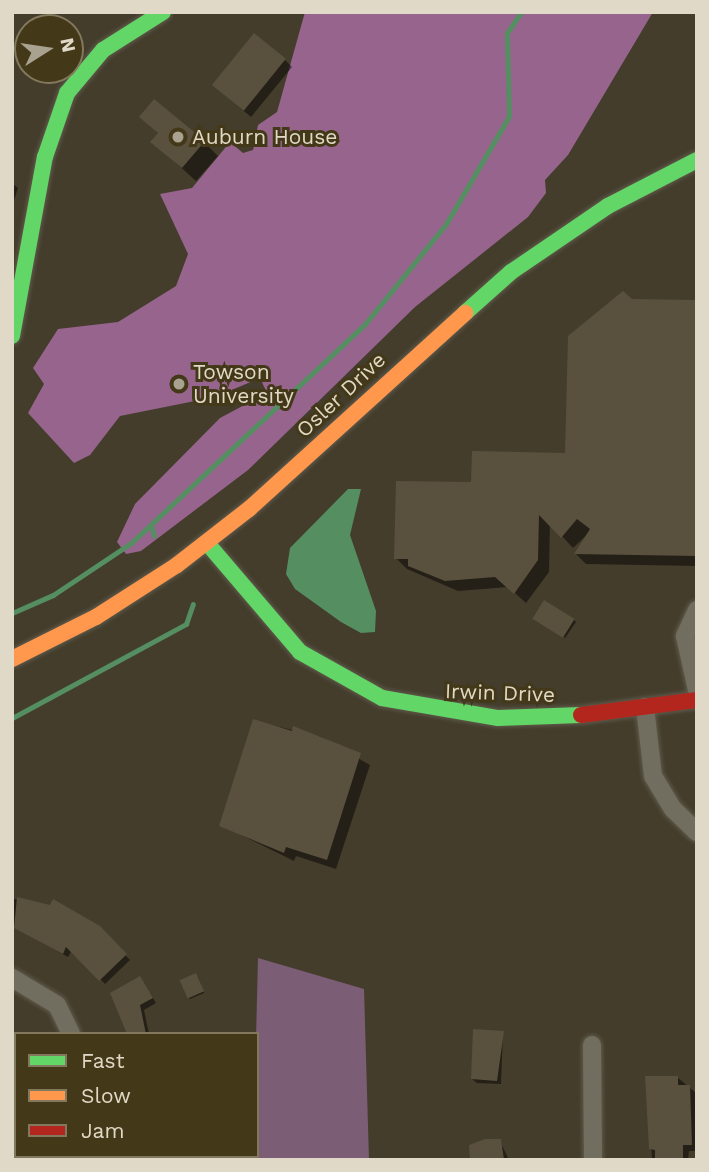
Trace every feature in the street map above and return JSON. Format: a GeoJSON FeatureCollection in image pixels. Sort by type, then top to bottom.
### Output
{"type":"FeatureCollection","features":[{"type":"Feature","properties":{"kind":"street"},"geometry":{"type":"LineString","coordinates":[[12,336],[45,157],[67,93],[103,50],[163,12]]}},
{"type":"Feature","properties":{"kind":"street","name":"Osler Drive"},"geometry":{"type":"LineString","coordinates":[[12,659],[115,606],[207,543],[502,279],[608,206],[697,160]]}},
{"type":"Feature","properties":{"kind":"street","name":"Irwin Drive"},"geometry":{"type":"LineString","coordinates":[[207,543],[288,640],[363,691],[471,717],[575,716],[697,699]]}},
{"type":"Feature","properties":{"kind":"street"},"geometry":{"type":"LineString","coordinates":[[697,610],[685,636],[697,690]]}},
{"type":"Feature","properties":{"kind":"street"},"geometry":{"type":"LineString","coordinates":[[645,707],[653,776],[673,809],[697,832]]}},
{"type":"Feature","properties":{"kind":"street"},"geometry":{"type":"LineString","coordinates":[[12,978],[57,1004],[70,1032]]}},
{"type":"Feature","properties":{"kind":"street"},"geometry":{"type":"LineString","coordinates":[[592,1045],[593,1160]]}},
{"type":"Feature","properties":{"kind":"shaded area"},"geometry":{"type":"Polygon","coordinates":[[[305,12],[653,12],[568,155],[545,180],[546,193],[528,217],[415,307],[248,470],[141,551],[126,554],[117,542],[135,504],[220,418],[267,393],[260,378],[215,397],[120,416],[90,455],[74,463],[28,413],[44,384],[33,368],[58,329],[118,322],[176,286],[188,254],[160,194],[192,188],[230,142],[243,153],[253,150],[258,125],[277,112],[305,12]]]}},
{"type":"Feature","properties":{"kind":"shaded area"},"geometry":{"type":"Polygon","coordinates":[[[348,489],[361,489],[350,535],[376,611],[375,632],[361,633],[341,622],[295,589],[286,574],[290,548],[348,489]]]}},
{"type":"Feature","properties":{"kind":"shaded area"},"geometry":{"type":"Polygon","coordinates":[[[258,958],[364,989],[369,1160],[253,1160],[259,1158],[259,1032],[256,1032],[258,958]]]}},
{"type":"Feature","properties":{"kind":"building"},"geometry":{"type":"Polygon","coordinates":[[[254,33],[286,59],[244,111],[212,85],[254,33]]]}},
{"type":"Feature","properties":{"kind":"building","name":"Auburn House"},"geometry":{"type":"Polygon","coordinates":[[[154,99],[205,141],[182,168],[150,142],[158,133],[139,117],[154,99]]]}},
{"type":"Feature","properties":{"kind":"building"},"geometry":{"type":"Polygon","coordinates":[[[623,291],[632,299],[697,300],[697,556],[574,554],[590,529],[577,519],[561,538],[539,515],[538,560],[514,594],[495,577],[445,581],[408,566],[408,559],[394,559],[396,481],[471,482],[472,451],[565,453],[568,336],[623,291]]]}},
{"type":"Feature","properties":{"kind":"building"},"geometry":{"type":"Polygon","coordinates":[[[544,600],[575,619],[563,638],[532,619],[544,600]]]}},
{"type":"Feature","properties":{"kind":"building"},"geometry":{"type":"Polygon","coordinates":[[[253,719],[292,731],[293,726],[361,753],[327,860],[286,847],[284,853],[219,826],[253,719]]]}},
{"type":"Feature","properties":{"kind":"building"},"geometry":{"type":"Polygon","coordinates":[[[17,897],[50,905],[53,899],[100,926],[127,954],[99,981],[66,947],[63,954],[14,928],[17,897]]]}},
{"type":"Feature","properties":{"kind":"building"},"geometry":{"type":"Polygon","coordinates":[[[196,973],[204,991],[188,999],[180,980],[196,973]]]}},
{"type":"Feature","properties":{"kind":"building"},"geometry":{"type":"Polygon","coordinates":[[[140,976],[153,998],[140,1005],[146,1032],[126,1032],[110,993],[140,976]]]}},
{"type":"Feature","properties":{"kind":"building"},"geometry":{"type":"Polygon","coordinates":[[[473,1029],[504,1031],[497,1081],[471,1079],[473,1029]]]}},
{"type":"Feature","properties":{"kind":"building"},"geometry":{"type":"Polygon","coordinates":[[[645,1076],[678,1076],[678,1085],[690,1085],[692,1145],[683,1145],[683,1160],[655,1160],[655,1150],[649,1149],[645,1076]]]}},
{"type":"Feature","properties":{"kind":"building"},"geometry":{"type":"Polygon","coordinates":[[[485,1139],[501,1139],[504,1160],[470,1160],[469,1145],[485,1139]]]}},
{"type":"Feature","properties":{"kind":"waterway"},"geometry":{"type":"LineString","coordinates":[[12,613],[53,595],[131,543],[365,324],[446,224],[509,116],[507,33],[521,12]]}},
{"type":"Feature","properties":{"kind":"waterway"},"geometry":{"type":"LineString","coordinates":[[151,525],[154,536]]}},
{"type":"Feature","properties":{"kind":"waterway"},"geometry":{"type":"LineString","coordinates":[[12,718],[186,624],[193,604]]}},
{"type":"Feature","properties":{"kind":"traffic: fast"},"geometry":{"type":"LineString","coordinates":[[12,336],[45,157],[67,93],[103,50],[163,12]]}},
{"type":"Feature","properties":{"kind":"traffic: fast"},"geometry":{"type":"LineString","coordinates":[[465,313],[511,272],[608,206],[697,160]]}},
{"type":"Feature","properties":{"kind":"traffic: fast"},"geometry":{"type":"LineString","coordinates":[[207,543],[300,652],[382,698],[498,718],[581,715]]}},
{"type":"Feature","properties":{"kind":"traffic: slow"},"geometry":{"type":"LineString","coordinates":[[12,659],[96,617],[177,565],[249,509],[465,313]]}},
{"type":"Feature","properties":{"kind":"traffic: jam"},"geometry":{"type":"LineString","coordinates":[[581,715],[697,700]]}},
{"type":"Feature","properties":{"kind":"place","name":"Auburn House"},"geometry":{"type":"Point","coordinates":[178,137]}},
{"type":"Feature","properties":{"kind":"place","name":"Towson University"},"geometry":{"type":"Point","coordinates":[179,384]}}]}
